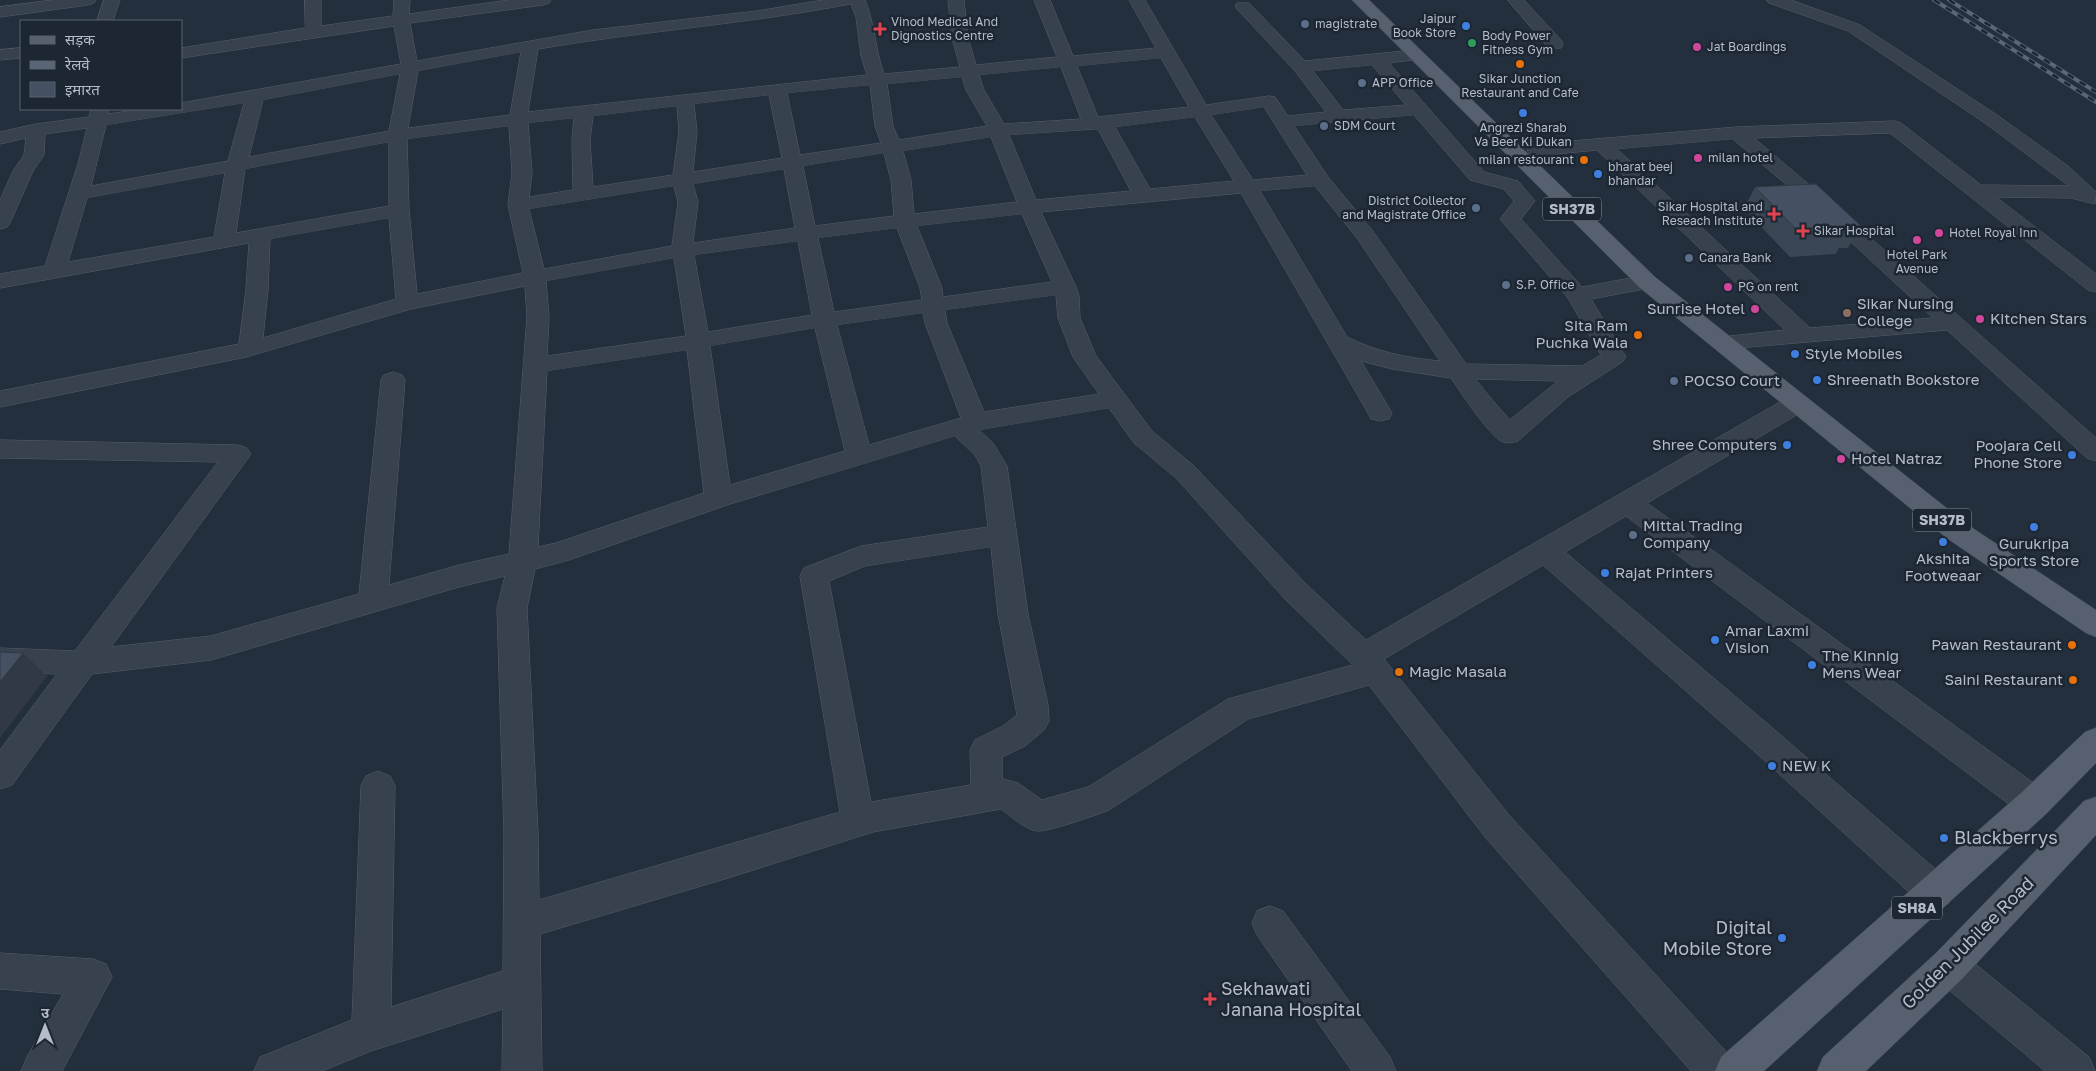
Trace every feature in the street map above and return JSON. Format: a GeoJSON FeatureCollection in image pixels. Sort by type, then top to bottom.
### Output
{"type":"FeatureCollection","features":[{"type":"Feature","properties":{"kind":"main road","name":"SH37B"},"geometry":{"type":"LineString","coordinates":[[1360,0],[1414,56],[1647,282],[1796,404],[1958,532],[2096,625]]}},
{"type":"Feature","properties":{"kind":"main road","name":"SH37B"},"geometry":{"type":"LineString","coordinates":[[1384,0],[1693,304],[1738,342],[2007,550],[2096,609]]}},
{"type":"Feature","properties":{"kind":"main road","name":"SH8A"},"geometry":{"type":"LineString","coordinates":[[1736,1071],[2034,803],[2096,742]]}},
{"type":"Feature","properties":{"kind":"main road","name":"Golden Jubilee Road"},"geometry":{"type":"LineString","coordinates":[[1837,1071],[1949,966],[2096,812]]}},
{"type":"Feature","properties":{"kind":"street"},"geometry":{"type":"LineString","coordinates":[[0,30],[6,11],[59,2],[88,0]]}},
{"type":"Feature","properties":{"kind":"street"},"geometry":{"type":"LineString","coordinates":[[104,20],[112,0]]}},
{"type":"Feature","properties":{"kind":"street"},"geometry":{"type":"LineString","coordinates":[[313,0],[313,32]]}},
{"type":"Feature","properties":{"kind":"street"},"geometry":{"type":"LineString","coordinates":[[402,0],[401,20],[410,67],[398,135],[399,210],[407,302]]}},
{"type":"Feature","properties":{"kind":"street"},"geometry":{"type":"LineString","coordinates":[[182,54],[313,32],[543,0]]}},
{"type":"Feature","properties":{"kind":"street"},"geometry":{"type":"LineString","coordinates":[[182,109],[593,35],[756,16],[850,0]]}},
{"type":"Feature","properties":{"kind":"street"},"geometry":{"type":"LineString","coordinates":[[857,0],[864,17],[869,56],[878,81],[884,126],[892,146],[900,180],[905,221],[932,288],[936,323],[967,424],[994,466],[1013,614],[1032,705],[1033,721],[1014,736],[986,750],[986,777],[990,796]]}},
{"type":"Feature","properties":{"kind":"street"},"geometry":{"type":"LineString","coordinates":[[956,0],[960,38],[975,90],[998,130],[1028,206],[1065,288],[1068,296],[1069,318],[1085,357],[1143,437],[1184,472],[1288,584],[1370,663],[1497,826],[1717,1071]]}},
{"type":"Feature","properties":{"kind":"street"},"geometry":{"type":"LineString","coordinates":[[1042,0],[1048,10],[1066,62],[1098,123],[1144,196]]}},
{"type":"Feature","properties":{"kind":"street"},"geometry":{"type":"LineString","coordinates":[[1137,0],[1380,413]]}},
{"type":"Feature","properties":{"kind":"street"},"geometry":{"type":"LineString","coordinates":[[1516,0],[1555,44]]}},
{"type":"Feature","properties":{"kind":"street"},"geometry":{"type":"LineString","coordinates":[[1775,0],[1854,28],[1999,125],[2069,176],[2092,197]]}},
{"type":"Feature","properties":{"kind":"street"},"geometry":{"type":"LineString","coordinates":[[1243,6],[1301,66],[1338,116]]}},
{"type":"Feature","properties":{"kind":"street"},"geometry":{"type":"LineString","coordinates":[[522,1071],[521,833],[512,608],[523,561],[538,317],[535,276],[518,205],[522,173],[518,119],[530,46]]}},
{"type":"Feature","properties":{"kind":"street"},"geometry":{"type":"LineString","coordinates":[[79,194],[398,135],[518,119],[778,89],[1168,52]]}},
{"type":"Feature","properties":{"kind":"street"},"geometry":{"type":"LineString","coordinates":[[0,55],[20,53]]}},
{"type":"Feature","properties":{"kind":"street"},"geometry":{"type":"LineString","coordinates":[[1301,66],[1414,56]]}},
{"type":"Feature","properties":{"kind":"street"},"geometry":{"type":"LineString","coordinates":[[518,205],[998,130],[1098,123],[1270,101],[1320,180],[1365,234],[1479,401],[1509,435],[1559,391],[1614,357],[1577,295],[1510,218],[1525,201],[1511,184],[1477,176],[1417,109],[1377,60]]}},
{"type":"Feature","properties":{"kind":"street"},"geometry":{"type":"LineString","coordinates":[[778,89],[824,320],[859,456]]}},
{"type":"Feature","properties":{"kind":"street"},"geometry":{"type":"LineString","coordinates":[[224,241],[236,166],[255,96]]}},
{"type":"Feature","properties":{"kind":"street"},"geometry":{"type":"LineString","coordinates":[[685,100],[688,132],[682,179],[688,202],[683,240],[718,498]]}},
{"type":"Feature","properties":{"kind":"street"},"geometry":{"type":"LineString","coordinates":[[1283,122],[1417,109]]}},
{"type":"Feature","properties":{"kind":"street"},"geometry":{"type":"LineString","coordinates":[[0,138],[99,115],[166,110]]}},
{"type":"Feature","properties":{"kind":"street"},"geometry":{"type":"LineString","coordinates":[[583,196],[581,140],[584,112]]}},
{"type":"Feature","properties":{"kind":"street"},"geometry":{"type":"LineString","coordinates":[[54,272],[88,164],[99,115]]}},
{"type":"Feature","properties":{"kind":"street"},"geometry":{"type":"LineString","coordinates":[[1536,150],[1737,132],[1894,127],[2096,285]]}},
{"type":"Feature","properties":{"kind":"street"},"geometry":{"type":"LineString","coordinates":[[0,223],[23,171],[34,155],[36,130]]}},
{"type":"Feature","properties":{"kind":"street"},"geometry":{"type":"LineString","coordinates":[[1737,132],[1832,214],[2096,452]]}},
{"type":"Feature","properties":{"kind":"street"},"geometry":{"type":"LineString","coordinates":[[1601,144],[1805,336]]}},
{"type":"Feature","properties":{"kind":"street"},"geometry":{"type":"LineString","coordinates":[[0,399],[250,348],[407,302],[535,276],[684,251],[807,233],[1028,206],[1320,180]]}},
{"type":"Feature","properties":{"kind":"street"},"geometry":{"type":"LineString","coordinates":[[1975,191],[2071,192],[2092,197]]}},
{"type":"Feature","properties":{"kind":"street"},"geometry":{"type":"LineString","coordinates":[[0,281],[399,210]]}},
{"type":"Feature","properties":{"kind":"street"},"geometry":{"type":"LineString","coordinates":[[250,348],[257,289],[260,234]]}},
{"type":"Feature","properties":{"kind":"street"},"geometry":{"type":"LineString","coordinates":[[1577,295],[1647,282]]}},
{"type":"Feature","properties":{"kind":"street"},"geometry":{"type":"LineString","coordinates":[[536,365],[698,342],[824,320],[934,307],[1065,288]]}},
{"type":"Feature","properties":{"kind":"street"},"geometry":{"type":"LineString","coordinates":[[1738,342],[1953,323]]}},
{"type":"Feature","properties":{"kind":"street"},"geometry":{"type":"LineString","coordinates":[[1338,342],[1352,351],[1388,362],[1458,371],[1587,374]]}},
{"type":"Feature","properties":{"kind":"street"},"geometry":{"type":"LineString","coordinates":[[373,601],[392,380]]}},
{"type":"Feature","properties":{"kind":"street"},"geometry":{"type":"LineString","coordinates":[[0,660],[82,663],[212,648],[459,576],[559,553],[718,498],[967,424],[1116,399]]}},
{"type":"Feature","properties":{"kind":"street"},"geometry":{"type":"LineString","coordinates":[[522,922],[728,862],[873,817],[1006,793],[1038,816],[1097,800],[1239,708],[1370,663],[1544,550],[1796,404]]}},
{"type":"Feature","properties":{"kind":"street"},"geometry":{"type":"LineString","coordinates":[[0,449],[238,454],[0,775]]}},
{"type":"Feature","properties":{"kind":"street"},"geometry":{"type":"LineString","coordinates":[[1626,502],[2034,803]]}},
{"type":"Feature","properties":{"kind":"street"},"geometry":{"type":"LineString","coordinates":[[858,822],[814,576],[861,556],[1004,535]]}},
{"type":"Feature","properties":{"kind":"street"},"geometry":{"type":"LineString","coordinates":[[1544,550],[1765,741],[1935,892]]}},
{"type":"Feature","properties":{"kind":"street"},"geometry":{"type":"LineString","coordinates":[[371,1032],[378,786]]}},
{"type":"Feature","properties":{"kind":"street"},"geometry":{"type":"LineString","coordinates":[[1270,923],[1376,1071]]}},
{"type":"Feature","properties":{"kind":"street"},"geometry":{"type":"LineString","coordinates":[[1949,966],[2075,1071]]}},
{"type":"Feature","properties":{"kind":"street"},"geometry":{"type":"LineString","coordinates":[[0,971],[93,977],[41,1071]]}},
{"type":"Feature","properties":{"kind":"street"},"geometry":{"type":"LineString","coordinates":[[274,1071],[371,1032],[522,984]]}},
{"type":"Feature","properties":{"kind":"building"},"geometry":{"type":"Polygon","coordinates":[[[1816,184],[1861,226],[1844,227],[1849,232],[1802,235],[1755,187],[1816,184]]]}},
{"type":"Feature","properties":{"kind":"building"},"geometry":{"type":"Polygon","coordinates":[[[0,652],[23,653],[0,682],[0,652]]]}},
{"type":"Feature","properties":{"kind":"railway"},"geometry":{"type":"LineString","coordinates":[[1934,0],[2096,102]]}},
{"type":"Feature","properties":{"kind":"railway"},"geometry":{"type":"LineString","coordinates":[[1949,0],[2096,92]]}},
{"type":"Feature","properties":{"kind":"place","name":"magistrate"},"geometry":{"type":"Point","coordinates":[1305,24]}},
{"type":"Feature","properties":{"kind":"place","name":"Jaipur Book Store"},"geometry":{"type":"Point","coordinates":[1466,26]}},
{"type":"Feature","properties":{"kind":"place","name":"Vinod Medical And Dignostics Centre"},"geometry":{"type":"Point","coordinates":[880,29]}},
{"type":"Feature","properties":{"kind":"place","name":"Body Power Fitness Gym"},"geometry":{"type":"Point","coordinates":[1472,43]}},
{"type":"Feature","properties":{"kind":"place","name":"Jat Boardings"},"geometry":{"type":"Point","coordinates":[1697,47]}},
{"type":"Feature","properties":{"kind":"place","name":"Sikar Junction Restaurant and Cafe"},"geometry":{"type":"Point","coordinates":[1520,64]}},
{"type":"Feature","properties":{"kind":"place","name":"APP Office"},"geometry":{"type":"Point","coordinates":[1362,83]}},
{"type":"Feature","properties":{"kind":"place","name":"Angrezi Sharab Va Beer Ki Dukan"},"geometry":{"type":"Point","coordinates":[1523,113]}},
{"type":"Feature","properties":{"kind":"place","name":"SDM Court"},"geometry":{"type":"Point","coordinates":[1324,126]}},
{"type":"Feature","properties":{"kind":"place","name":"milan hotel"},"geometry":{"type":"Point","coordinates":[1698,158]}},
{"type":"Feature","properties":{"kind":"place","name":"milan restourant"},"geometry":{"type":"Point","coordinates":[1584,160]}},
{"type":"Feature","properties":{"kind":"place","name":"bharat beej bhandar"},"geometry":{"type":"Point","coordinates":[1598,174]}},
{"type":"Feature","properties":{"kind":"place","name":"District Collector and Magistrate Office"},"geometry":{"type":"Point","coordinates":[1476,208]}},
{"type":"Feature","properties":{"kind":"place","name":"Sikar Hospital and Reseach Institute"},"geometry":{"type":"Point","coordinates":[1774,214]}},
{"type":"Feature","properties":{"kind":"place","name":"Sikar Hospital"},"geometry":{"type":"Point","coordinates":[1803,231]}},
{"type":"Feature","properties":{"kind":"place","name":"Hotel Royal Inn"},"geometry":{"type":"Point","coordinates":[1939,233]}},
{"type":"Feature","properties":{"kind":"place","name":"Hotel Park Avenue"},"geometry":{"type":"Point","coordinates":[1917,240]}},
{"type":"Feature","properties":{"kind":"place","name":"Canara Bank"},"geometry":{"type":"Point","coordinates":[1689,258]}},
{"type":"Feature","properties":{"kind":"place","name":"S.P. Office"},"geometry":{"type":"Point","coordinates":[1506,285]}},
{"type":"Feature","properties":{"kind":"place","name":"PG on rent"},"geometry":{"type":"Point","coordinates":[1728,287]}},
{"type":"Feature","properties":{"kind":"place","name":"Sunrise Hotel"},"geometry":{"type":"Point","coordinates":[1755,309]}},
{"type":"Feature","properties":{"kind":"place","name":"Sikar Nursing College"},"geometry":{"type":"Point","coordinates":[1847,313]}},
{"type":"Feature","properties":{"kind":"place","name":"Kitchen Stars"},"geometry":{"type":"Point","coordinates":[1980,319]}},
{"type":"Feature","properties":{"kind":"place","name":"Sita Ram Puchka Wala"},"geometry":{"type":"Point","coordinates":[1638,335]}},
{"type":"Feature","properties":{"kind":"place","name":"Style Mobiles"},"geometry":{"type":"Point","coordinates":[1795,354]}},
{"type":"Feature","properties":{"kind":"place","name":"Shreenath Bookstore"},"geometry":{"type":"Point","coordinates":[1817,380]}},
{"type":"Feature","properties":{"kind":"place","name":"POCSO Court"},"geometry":{"type":"Point","coordinates":[1674,381]}},
{"type":"Feature","properties":{"kind":"place","name":"Shree Computers"},"geometry":{"type":"Point","coordinates":[1787,445]}},
{"type":"Feature","properties":{"kind":"place","name":"Poojara Cell Phone Store"},"geometry":{"type":"Point","coordinates":[2072,455]}},
{"type":"Feature","properties":{"kind":"place","name":"Hotel Natraz"},"geometry":{"type":"Point","coordinates":[1841,459]}},
{"type":"Feature","properties":{"kind":"place","name":"Gurukripa Sports Store"},"geometry":{"type":"Point","coordinates":[2034,527]}},
{"type":"Feature","properties":{"kind":"place","name":"Mittal Trading Company"},"geometry":{"type":"Point","coordinates":[1633,535]}},
{"type":"Feature","properties":{"kind":"place","name":"Akshita Footweaar"},"geometry":{"type":"Point","coordinates":[1943,542]}},
{"type":"Feature","properties":{"kind":"place","name":"Rajat Printers"},"geometry":{"type":"Point","coordinates":[1605,573]}},
{"type":"Feature","properties":{"kind":"place","name":"Amar Laxmi Vision"},"geometry":{"type":"Point","coordinates":[1715,640]}},
{"type":"Feature","properties":{"kind":"place","name":"Pawan Restaurant"},"geometry":{"type":"Point","coordinates":[2072,645]}},
{"type":"Feature","properties":{"kind":"place","name":"The Kinnig Mens Wear"},"geometry":{"type":"Point","coordinates":[1812,665]}},
{"type":"Feature","properties":{"kind":"place","name":"Magic Masala"},"geometry":{"type":"Point","coordinates":[1399,672]}},
{"type":"Feature","properties":{"kind":"place","name":"Saini Restaurant"},"geometry":{"type":"Point","coordinates":[2073,680]}},
{"type":"Feature","properties":{"kind":"place","name":"NEW K"},"geometry":{"type":"Point","coordinates":[1772,766]}},
{"type":"Feature","properties":{"kind":"place","name":"Blackberrys"},"geometry":{"type":"Point","coordinates":[1944,838]}},
{"type":"Feature","properties":{"kind":"place","name":"Digital Mobile Store"},"geometry":{"type":"Point","coordinates":[1782,938]}},
{"type":"Feature","properties":{"kind":"place","name":"Sekhawati Janana Hospital"},"geometry":{"type":"Point","coordinates":[1210,999]}}]}
